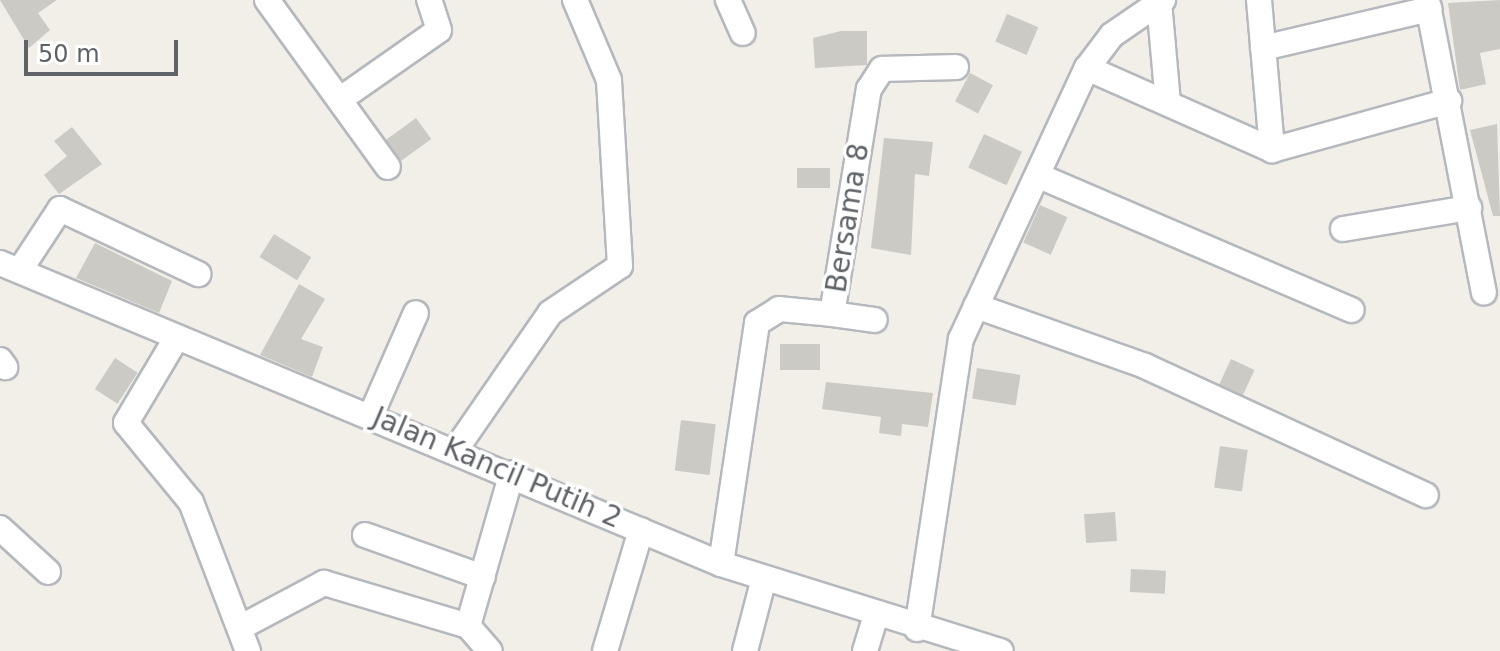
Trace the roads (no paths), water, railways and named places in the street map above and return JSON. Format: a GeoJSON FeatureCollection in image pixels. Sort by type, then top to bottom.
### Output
{"type":"FeatureCollection","features":[{"type":"Feature","properties":{"kind":"street"},"geometry":{"type":"LineString","coordinates":[[267,0],[342,98],[388,167]]}},
{"type":"Feature","properties":{"kind":"street"},"geometry":{"type":"LineString","coordinates":[[342,98],[439,30],[429,0]]}},
{"type":"Feature","properties":{"kind":"street"},"geometry":{"type":"LineString","coordinates":[[456,449],[550,313],[568,296],[616,275],[620,266],[609,80],[575,0]]}},
{"type":"Feature","properties":{"kind":"street"},"geometry":{"type":"LineString","coordinates":[[728,0],[743,33]]}},
{"type":"Feature","properties":{"kind":"street"},"geometry":{"type":"LineString","coordinates":[[1259,0],[1272,150]]}},
{"type":"Feature","properties":{"kind":"street"},"geometry":{"type":"LineString","coordinates":[[917,629],[961,339],[1087,68],[1112,35],[1161,1]]}},
{"type":"Feature","properties":{"kind":"street"},"geometry":{"type":"LineString","coordinates":[[1161,1],[1168,103]]}},
{"type":"Feature","properties":{"kind":"street"},"geometry":{"type":"LineString","coordinates":[[1263,48],[1428,5],[1484,293]]}},
{"type":"Feature","properties":{"kind":"street","name":"Bersama 8"},"geometry":{"type":"LineString","coordinates":[[721,564],[757,323],[779,309],[832,314],[869,89],[894,64],[956,67]]}},
{"type":"Feature","properties":{"kind":"street"},"geometry":{"type":"LineString","coordinates":[[1087,68],[1272,150],[1449,101]]}},
{"type":"Feature","properties":{"kind":"street"},"geometry":{"type":"LineString","coordinates":[[1039,176],[1351,310]]}},
{"type":"Feature","properties":{"kind":"street"},"geometry":{"type":"LineString","coordinates":[[1343,229],[1469,208]]}},
{"type":"Feature","properties":{"kind":"street"},"geometry":{"type":"LineString","coordinates":[[10,267],[60,209],[198,274]]}},
{"type":"Feature","properties":{"kind":"street","name":"Jalan Kancil Putih 2"},"geometry":{"type":"LineString","coordinates":[[10,267],[174,342],[372,413],[721,564],[917,629],[995,650]]}},
{"type":"Feature","properties":{"kind":"street"},"geometry":{"type":"LineString","coordinates":[[976,306],[1145,366],[1426,495]]}},
{"type":"Feature","properties":{"kind":"street"},"geometry":{"type":"LineString","coordinates":[[372,413],[416,313]]}},
{"type":"Feature","properties":{"kind":"street"},"geometry":{"type":"LineString","coordinates":[[832,314],[875,320]]}},
{"type":"Feature","properties":{"kind":"street"},"geometry":{"type":"LineString","coordinates":[[174,342],[126,423],[191,502],[243,626],[248,651]]}},
{"type":"Feature","properties":{"kind":"street"},"geometry":{"type":"LineString","coordinates":[[468,626],[512,473]]}},
{"type":"Feature","properties":{"kind":"street"},"geometry":{"type":"LineString","coordinates":[[0,528],[48,572]]}},
{"type":"Feature","properties":{"kind":"street"},"geometry":{"type":"LineString","coordinates":[[605,651],[641,530]]}},
{"type":"Feature","properties":{"kind":"street"},"geometry":{"type":"LineString","coordinates":[[365,535],[483,577]]}},
{"type":"Feature","properties":{"kind":"street"},"geometry":{"type":"LineString","coordinates":[[745,651],[764,578]]}},
{"type":"Feature","properties":{"kind":"street"},"geometry":{"type":"LineString","coordinates":[[243,626],[324,583],[468,626],[490,651]]}},
{"type":"Feature","properties":{"kind":"street"},"geometry":{"type":"LineString","coordinates":[[865,651],[876,614]]}}]}
